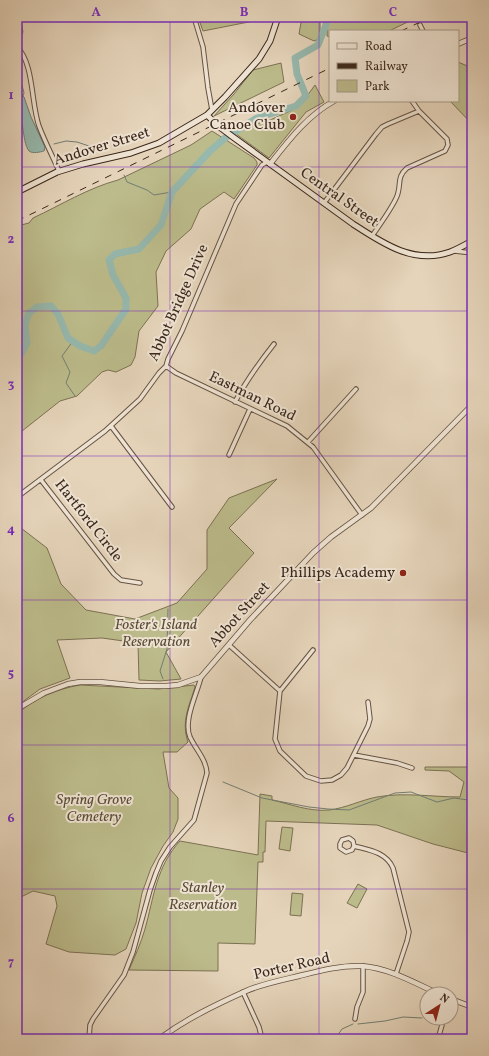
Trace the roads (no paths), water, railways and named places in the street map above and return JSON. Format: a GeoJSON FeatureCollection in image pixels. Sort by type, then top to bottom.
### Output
{"type":"FeatureCollection","features":[{"type":"Feature","properties":{"kind":"main road","name":"Andover Street"},"geometry":{"type":"LineString","coordinates":[[17,192],[59,171],[131,153],[152,145],[207,115],[225,98],[266,49],[273,35],[278,17]]}},
{"type":"Feature","properties":{"kind":"main road","name":"Central Street"},"geometry":{"type":"LineString","coordinates":[[207,115],[225,131],[324,203],[372,236],[396,249],[413,255],[432,256],[453,250],[472,241]]}},
{"type":"Feature","properties":{"kind":"street"},"geometry":{"type":"LineString","coordinates":[[81,17],[88,19],[92,17]]}},
{"type":"Feature","properties":{"kind":"street"},"geometry":{"type":"LineString","coordinates":[[194,17],[203,47],[212,110]]}},
{"type":"Feature","properties":{"kind":"street"},"geometry":{"type":"LineString","coordinates":[[420,26],[422,30]]}},
{"type":"Feature","properties":{"kind":"street"},"geometry":{"type":"LineString","coordinates":[[459,44],[472,38]]}},
{"type":"Feature","properties":{"kind":"street"},"geometry":{"type":"LineString","coordinates":[[17,48],[21,51],[28,68],[39,126],[59,171]]}},
{"type":"Feature","properties":{"kind":"street"},"geometry":{"type":"LineString","coordinates":[[268,163],[298,128],[333,102]]}},
{"type":"Feature","properties":{"kind":"street"},"geometry":{"type":"LineString","coordinates":[[372,236],[398,193],[400,174],[407,168],[445,151],[448,145],[447,140],[418,110],[413,102]]}},
{"type":"Feature","properties":{"kind":"street"},"geometry":{"type":"LineString","coordinates":[[324,203],[382,127],[418,110]]}},
{"type":"Feature","properties":{"kind":"street","name":"Abbot Bridge Drive"},"geometry":{"type":"LineString","coordinates":[[17,497],[111,426],[140,399],[166,366],[236,204],[262,166],[268,163]]}},
{"type":"Feature","properties":{"kind":"street"},"geometry":{"type":"LineString","coordinates":[[453,250],[472,253]]}},
{"type":"Feature","properties":{"kind":"street"},"geometry":{"type":"LineString","coordinates":[[235,402],[245,382],[274,344]]}},
{"type":"Feature","properties":{"kind":"street","name":"Eastman Road"},"geometry":{"type":"LineString","coordinates":[[166,366],[176,373],[287,426],[308,442],[362,515]]}},
{"type":"Feature","properties":{"kind":"street"},"geometry":{"type":"LineString","coordinates":[[308,442],[356,390]]}},
{"type":"Feature","properties":{"kind":"street","name":"Abbot Street"},"geometry":{"type":"LineString","coordinates":[[17,710],[44,693],[68,684],[80,682],[100,682],[140,686],[166,686],[178,685],[201,677],[250,620],[313,553],[337,532],[362,515],[398,481],[472,405]]}},
{"type":"Feature","properties":{"kind":"street"},"geometry":{"type":"LineString","coordinates":[[230,455],[250,409]]}},
{"type":"Feature","properties":{"kind":"street"},"geometry":{"type":"LineString","coordinates":[[111,426],[172,507]]}},
{"type":"Feature","properties":{"kind":"street","name":"Hartford Circle"},"geometry":{"type":"LineString","coordinates":[[41,480],[114,574],[121,580],[140,583]]}},
{"type":"Feature","properties":{"kind":"street"},"geometry":{"type":"LineString","coordinates":[[229,645],[280,691]]}},
{"type":"Feature","properties":{"kind":"street"},"geometry":{"type":"LineString","coordinates":[[313,650],[280,691],[275,739],[280,751],[306,776],[321,781],[336,778],[347,768],[368,726],[370,719],[368,702]]}},
{"type":"Feature","properties":{"kind":"street"},"geometry":{"type":"LineString","coordinates":[[89,1039],[90,1025],[93,1019],[120,982],[129,965],[150,890],[161,861],[170,846],[188,828],[195,816],[207,773],[207,767],[190,738],[188,724],[201,677]]}},
{"type":"Feature","properties":{"kind":"street"},"geometry":{"type":"LineString","coordinates":[[354,755],[397,763],[412,768]]}},
{"type":"Feature","properties":{"kind":"street"},"geometry":{"type":"LineString","coordinates":[[349,838],[353,841],[354,846],[350,851],[346,852],[340,848],[342,840],[349,838]]}},
{"type":"Feature","properties":{"kind":"street"},"geometry":{"type":"LineString","coordinates":[[354,846],[381,854],[389,861],[393,868],[409,932],[396,974]]}},
{"type":"Feature","properties":{"kind":"street"},"geometry":{"type":"LineString","coordinates":[[355,1019],[357,1007],[363,992],[363,966]]}},
{"type":"Feature","properties":{"kind":"street","name":"Porter Road"},"geometry":{"type":"LineString","coordinates":[[158,1039],[181,1023],[212,1006],[243,992],[280,980],[309,973],[337,968],[363,966],[396,974],[422,986]]}},
{"type":"Feature","properties":{"kind":"street"},"geometry":{"type":"LineString","coordinates":[[243,992],[259,1027],[262,1039]]}},
{"type":"Feature","properties":{"kind":"street"},"geometry":{"type":"LineString","coordinates":[[459,1002],[472,1007]]}},
{"type":"Feature","properties":{"kind":"street"},"geometry":{"type":"LineString","coordinates":[[438,1039],[442,1026]]}},
{"type":"Feature","properties":{"kind":"water"},"geometry":{"type":"Polygon","coordinates":[[[22,95],[45,147],[44,151],[32,152],[29,151],[27,146],[17,112],[19,100],[22,95]]]}},
{"type":"Feature","properties":{"kind":"waterway"},"geometry":{"type":"LineString","coordinates":[[18,43],[23,32],[20,17]]}},
{"type":"Feature","properties":{"kind":"waterway"},"geometry":{"type":"LineString","coordinates":[[17,355],[22,353],[27,343],[25,324],[29,313],[37,307],[51,306],[58,314],[68,338],[80,346],[94,351],[101,346],[126,309],[126,298],[113,275],[109,260],[115,254],[139,249],[161,225],[172,192],[210,151],[225,138],[257,118],[296,106],[306,96],[297,74],[295,58],[318,45],[326,25],[326,17]]}},
{"type":"Feature","properties":{"kind":"waterway"},"geometry":{"type":"LineString","coordinates":[[17,57],[19,64],[19,77],[24,93],[23,96]]}},
{"type":"Feature","properties":{"kind":"waterway"},"geometry":{"type":"LineString","coordinates":[[54,144],[66,141],[77,142],[101,150]]}},
{"type":"Feature","properties":{"kind":"waterway"},"geometry":{"type":"LineString","coordinates":[[124,175],[127,182],[147,190],[154,195],[172,192]]}},
{"type":"Feature","properties":{"kind":"waterway"},"geometry":{"type":"LineString","coordinates":[[73,341],[62,356],[70,372],[66,383],[75,396]]}},
{"type":"Feature","properties":{"kind":"waterway"},"geometry":{"type":"LineString","coordinates":[[163,679],[160,671],[167,649],[168,609]]}},
{"type":"Feature","properties":{"kind":"waterway"},"geometry":{"type":"LineString","coordinates":[[223,782],[262,798],[328,809],[349,810],[395,793],[411,792],[437,802],[454,798],[468,800],[472,803]]}},
{"type":"Feature","properties":{"kind":"waterway"},"geometry":{"type":"LineString","coordinates":[[358,1024],[403,1017],[419,1018]]}},
{"type":"Feature","properties":{"kind":"waterway"},"geometry":{"type":"LineString","coordinates":[[335,1039],[342,1029],[353,1024]]}},
{"type":"Feature","properties":{"kind":"railway"},"geometry":{"type":"LineString","coordinates":[[403,30],[431,17]]}},
{"type":"Feature","properties":{"kind":"railway"},"geometry":{"type":"LineString","coordinates":[[17,221],[329,68]]}},
{"type":"Feature","properties":{"kind":"place","name":"Andover Canoe Club"},"geometry":{"type":"Point","coordinates":[293,117]}},
{"type":"Feature","properties":{"kind":"place","name":"Phillips Academy"},"geometry":{"type":"Point","coordinates":[403,573]}},
{"type":"Feature","properties":{"kind":"park label","name":"Foster's Island Reservation"},"geometry":{"type":"Point","coordinates":[156,634]}},
{"type":"Feature","properties":{"kind":"park label","name":"Spring Grove Cemetery"},"geometry":{"type":"Point","coordinates":[94,808]}},
{"type":"Feature","properties":{"kind":"park label","name":"Stanley Reservation"},"geometry":{"type":"Point","coordinates":[203,896]}}]}
